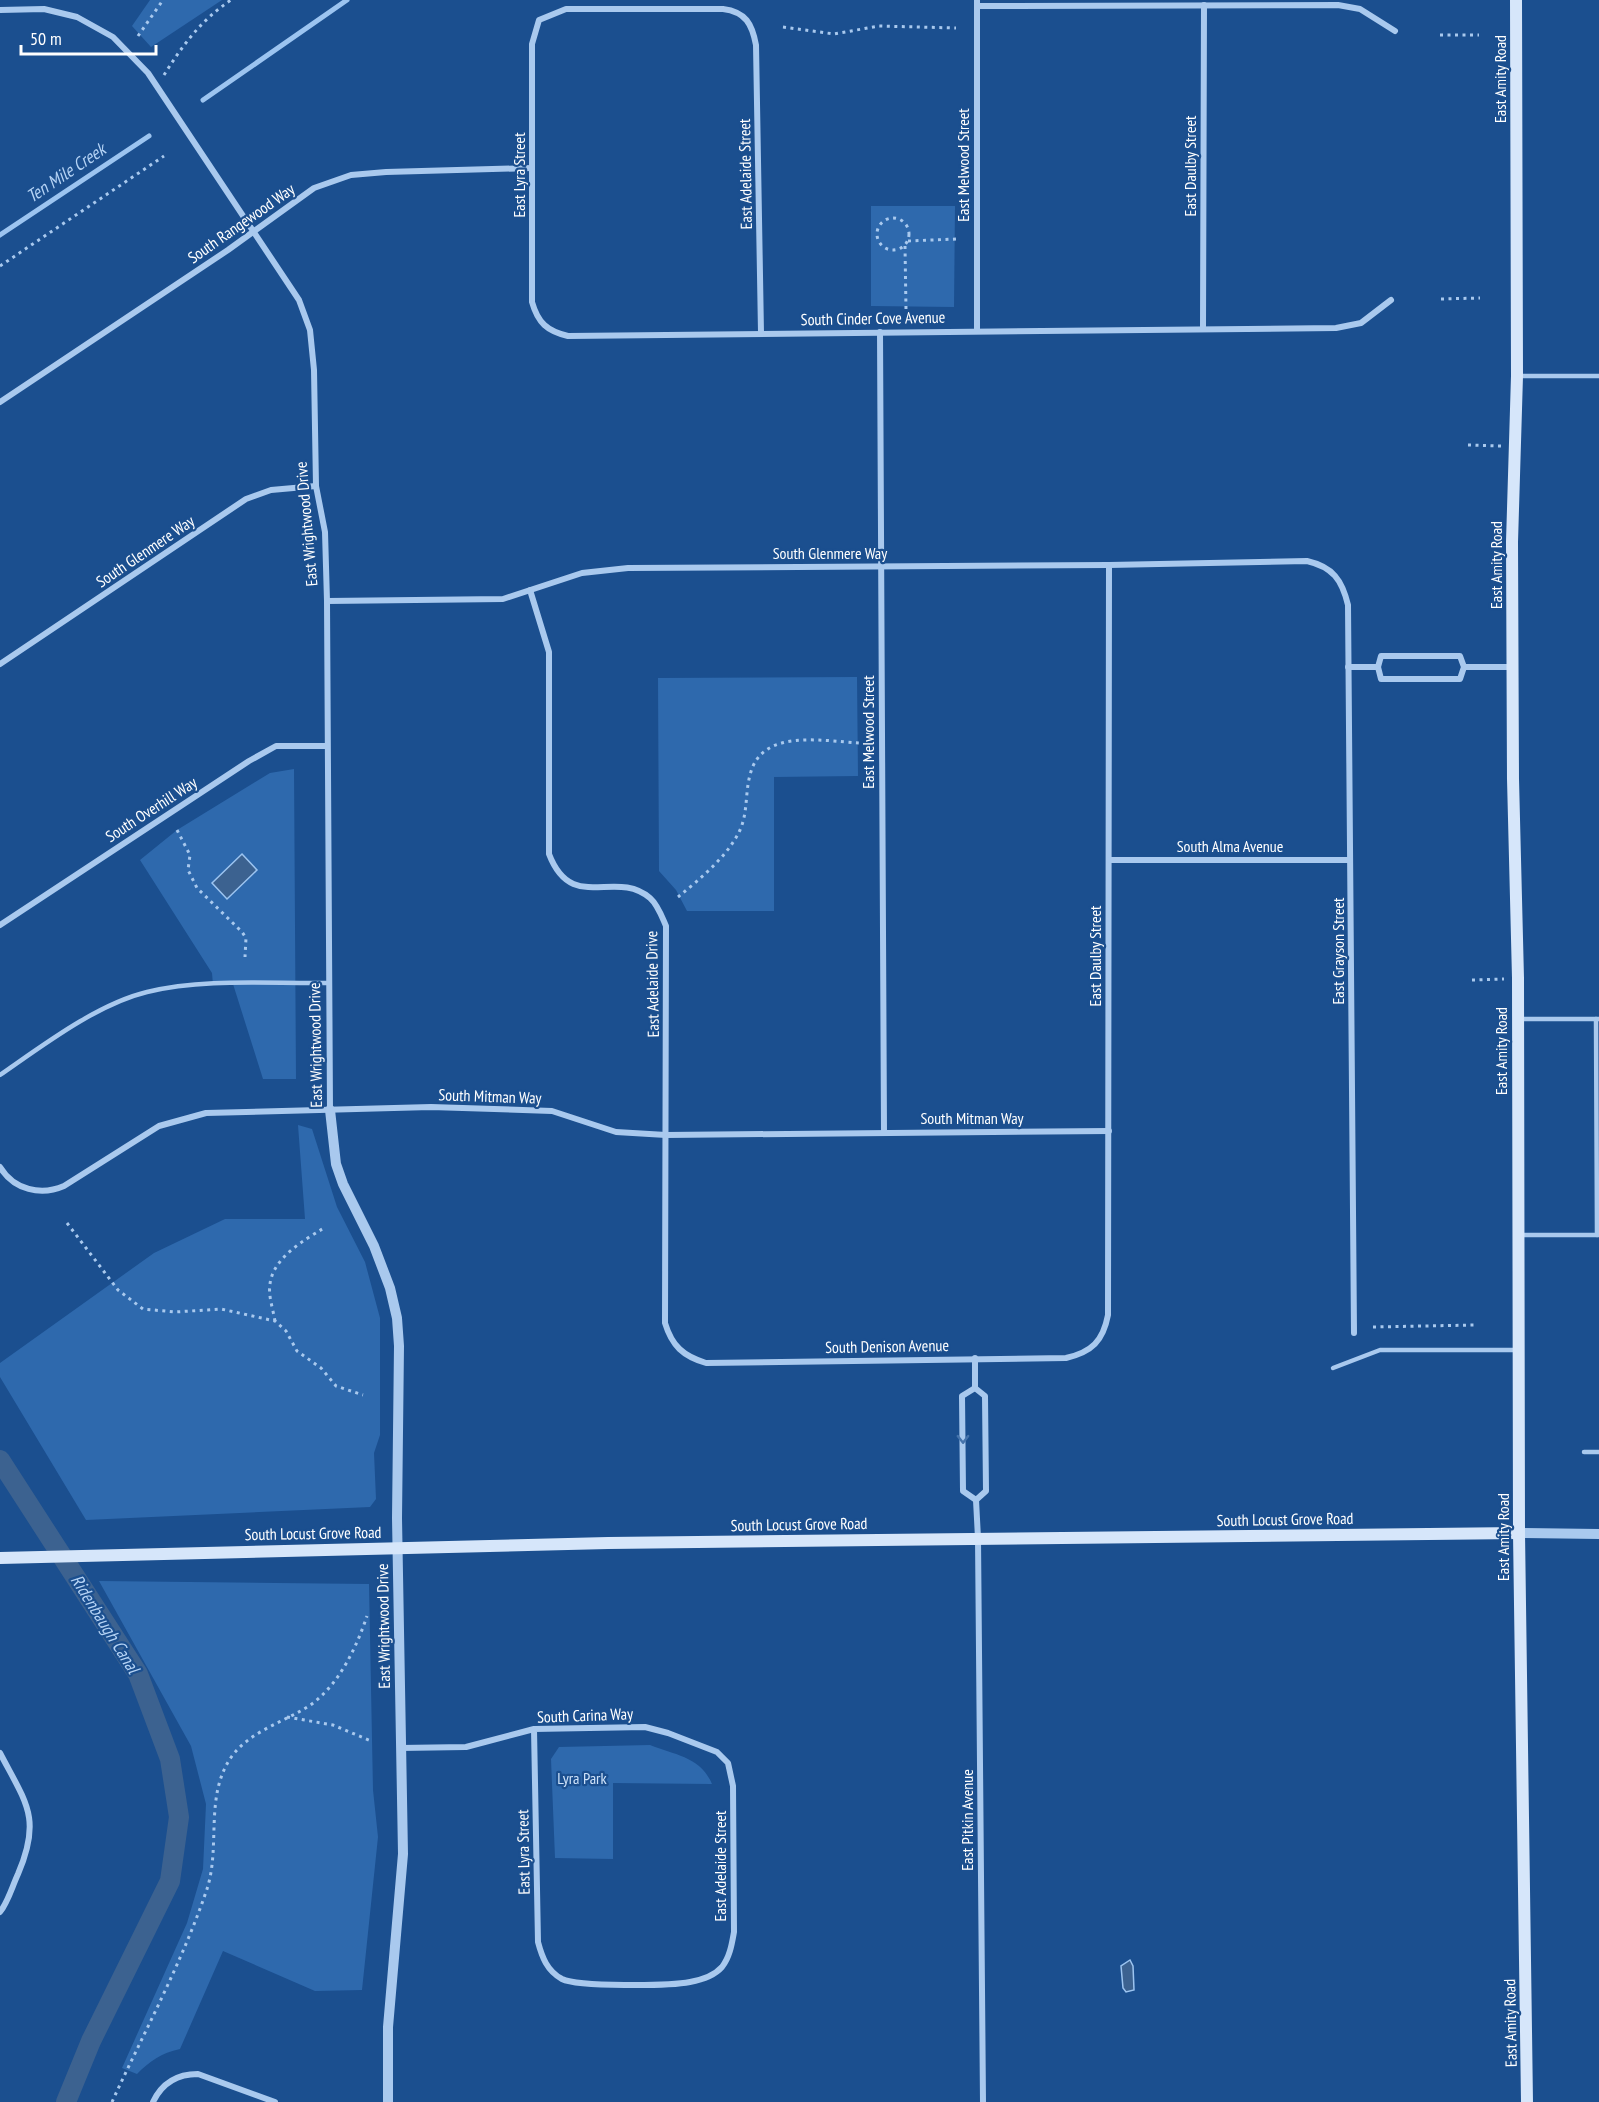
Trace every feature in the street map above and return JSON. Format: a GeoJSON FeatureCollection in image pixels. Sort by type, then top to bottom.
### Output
{"type":"FeatureCollection","features":[{"type":"Feature","properties":{"kind":"main road","name":"East Amity Road"},"geometry":{"type":"LineString","coordinates":[[1516,0],[1517,376],[1514,446],[1513,667],[1518,978],[1519,1533],[1527,2102]]}},
{"type":"Feature","properties":{"kind":"main road","name":"South Locust Grove Road"},"geometry":{"type":"LineString","coordinates":[[0,1558],[978,1538],[1519,1533]]}},
{"type":"Feature","properties":{"kind":"street"},"geometry":{"type":"LineString","coordinates":[[977,3],[1338,5],[1360,9],[1395,31]]}},
{"type":"Feature","properties":{"kind":"street","name":"East Melwood Street"},"geometry":{"type":"LineString","coordinates":[[977,3],[977,330]]}},
{"type":"Feature","properties":{"kind":"street","name":"East Daulby Street"},"geometry":{"type":"LineString","coordinates":[[1203,328],[1204,5]]}},
{"type":"Feature","properties":{"kind":"street","name":"East Wrightwood Drive"},"geometry":{"type":"LineString","coordinates":[[0,10],[44,9],[77,17],[113,37],[148,73],[299,300],[310,330],[314,370],[316,486],[325,532],[327,601],[330,1110],[336,1164],[343,1184],[374,1246],[390,1288],[397,1317],[397,1549],[403,1854],[388,2028],[388,2102]]}},
{"type":"Feature","properties":{"kind":"street","name":"East Adelaide Street"},"geometry":{"type":"LineString","coordinates":[[539,20],[566,9],[723,9],[735,10],[746,18],[752,27],[756,45],[760,333]]}},
{"type":"Feature","properties":{"kind":"street","name":"East Lyra Street"},"geometry":{"type":"LineString","coordinates":[[539,20],[532,44],[532,302],[536,315],[544,328]]}},
{"type":"Feature","properties":{"kind":"street","name":"South Rangewood Way"},"geometry":{"type":"LineString","coordinates":[[0,402],[314,188],[351,175],[532,168]]}},
{"type":"Feature","properties":{"kind":"street","name":"South Cinder Cove Avenue"},"geometry":{"type":"LineString","coordinates":[[544,328],[568,336],[1336,328],[1361,323],[1391,300]]}},
{"type":"Feature","properties":{"kind":"street","name":"East Melwood Street"},"geometry":{"type":"LineString","coordinates":[[880,332],[884,1132]]}},
{"type":"Feature","properties":{"kind":"street","name":"South Glenmere Way"},"geometry":{"type":"LineString","coordinates":[[0,664],[246,499],[271,490],[316,486]]}},
{"type":"Feature","properties":{"kind":"street","name":"South Glenmere Way"},"geometry":{"type":"LineString","coordinates":[[327,601],[503,598],[582,573],[628,568],[1109,565],[1307,561],[1320,564],[1334,573]]}},
{"type":"Feature","properties":{"kind":"street","name":"East Daulby Street"},"geometry":{"type":"LineString","coordinates":[[1097,1345],[1105,1331],[1108,1315],[1109,565]]}},
{"type":"Feature","properties":{"kind":"street","name":"East Grayson Street"},"geometry":{"type":"LineString","coordinates":[[1334,573],[1343,586],[1348,605],[1353,1333]]}},
{"type":"Feature","properties":{"kind":"street","name":"East Adelaide Drive"},"geometry":{"type":"LineString","coordinates":[[530,590],[549,652],[549,854],[554,868],[563,879],[575,886],[638,891],[651,898],[666,926],[665,1323],[670,1338],[678,1350]]}},
{"type":"Feature","properties":{"kind":"street"},"geometry":{"type":"LineString","coordinates":[[1381,656],[1460,656],[1464,667],[1460,679],[1381,679],[1378,667],[1381,656]]}},
{"type":"Feature","properties":{"kind":"street"},"geometry":{"type":"LineString","coordinates":[[1348,667],[1378,667]]}},
{"type":"Feature","properties":{"kind":"street"},"geometry":{"type":"LineString","coordinates":[[1464,667],[1513,667]]}},
{"type":"Feature","properties":{"kind":"street","name":"South Overhill Way"},"geometry":{"type":"LineString","coordinates":[[0,925],[249,761],[276,746],[327,746]]}},
{"type":"Feature","properties":{"kind":"street","name":"South Alma Avenue"},"geometry":{"type":"LineString","coordinates":[[1109,860],[1350,860]]}},
{"type":"Feature","properties":{"kind":"street","name":"South Mitman Way"},"geometry":{"type":"LineString","coordinates":[[0,1167],[18,1184],[32,1191],[49,1192],[64,1186],[159,1126],[206,1113],[430,1107],[552,1111],[616,1131],[666,1135],[1109,1131]]}},
{"type":"Feature","properties":{"kind":"street","name":"South Denison Avenue"},"geometry":{"type":"LineString","coordinates":[[678,1350],[691,1359],[706,1363],[1066,1358],[1082,1354],[1097,1345]]}},
{"type":"Feature","properties":{"kind":"street"},"geometry":{"type":"LineString","coordinates":[[975,1358],[975,1388]]}},
{"type":"Feature","properties":{"kind":"street"},"geometry":{"type":"LineString","coordinates":[[975,1388],[985,1396],[986,1467],[986,1491],[976,1500],[963,1491],[962,1396],[975,1388]]}},
{"type":"Feature","properties":{"kind":"street","name":"East Pitkin Avenue"},"geometry":{"type":"LineString","coordinates":[[976,1500],[983,2102]]}},
{"type":"Feature","properties":{"kind":"street","name":"South Locust Grove Road"},"geometry":{"type":"LineString","coordinates":[[1519,1533],[1599,1534]]}},
{"type":"Feature","properties":{"kind":"street","name":"South Carina Way"},"geometry":{"type":"LineString","coordinates":[[400,1748],[466,1747],[534,1729],[645,1727],[668,1733],[717,1752],[728,1763]]}},
{"type":"Feature","properties":{"kind":"street","name":"East Lyra Street"},"geometry":{"type":"LineString","coordinates":[[534,1729],[538,1942],[542,1958],[551,1971],[564,1980],[581,1984],[688,1982],[709,1976],[723,1966]]}},
{"type":"Feature","properties":{"kind":"street"},"geometry":{"type":"LineString","coordinates":[[0,1753],[28,1807],[32,1827],[28,1850],[0,1912]]}},
{"type":"Feature","properties":{"kind":"street","name":"East Adelaide Street"},"geometry":{"type":"LineString","coordinates":[[723,1966],[734,1932],[733,1786],[728,1763]]}},
{"type":"Feature","properties":{"kind":"street"},"geometry":{"type":"LineString","coordinates":[[153,2102],[162,2087],[175,2078],[198,2074],[275,2102]]}},
{"type":"Feature","properties":{"kind":"lane"},"geometry":{"type":"LineString","coordinates":[[1517,376],[1599,376]]}},
{"type":"Feature","properties":{"kind":"lane"},"geometry":{"type":"LineString","coordinates":[[0,1075],[69,1028],[145,993],[186,986],[329,983]]}},
{"type":"Feature","properties":{"kind":"lane"},"geometry":{"type":"LineString","coordinates":[[1518,1019],[1597,1018],[1598,1235],[1518,1235]]}},
{"type":"Feature","properties":{"kind":"lane"},"geometry":{"type":"LineString","coordinates":[[1333,1368],[1380,1350],[1519,1350]]}},
{"type":"Feature","properties":{"kind":"lane"},"geometry":{"type":"LineString","coordinates":[[1584,1452],[1599,1452]]}},
{"type":"Feature","properties":{"kind":"path"},"geometry":{"type":"LineString","coordinates":[[138,36],[162,0]]}},
{"type":"Feature","properties":{"kind":"path"},"geometry":{"type":"LineString","coordinates":[[164,75],[183,43],[231,0]]}},
{"type":"Feature","properties":{"kind":"path"},"geometry":{"type":"LineString","coordinates":[[783,27],[834,34],[879,26],[956,28]]}},
{"type":"Feature","properties":{"kind":"path"},"geometry":{"type":"LineString","coordinates":[[1440,35],[1479,35]]}},
{"type":"Feature","properties":{"kind":"path"},"geometry":{"type":"LineString","coordinates":[[0,266],[164,156]]}},
{"type":"Feature","properties":{"kind":"path"},"geometry":{"type":"LineString","coordinates":[[906,310],[906,243],[909,231],[904,222],[889,219],[880,225],[878,235],[881,244],[895,250],[906,243],[956,239]]}},
{"type":"Feature","properties":{"kind":"path"},"geometry":{"type":"LineString","coordinates":[[1441,299],[1480,298]]}},
{"type":"Feature","properties":{"kind":"path"},"geometry":{"type":"LineString","coordinates":[[1468,446],[1514,446]]}},
{"type":"Feature","properties":{"kind":"path"},"geometry":{"type":"LineString","coordinates":[[678,897],[713,865],[740,830],[745,814],[750,775],[756,759],[764,750],[791,741],[859,743]]}},
{"type":"Feature","properties":{"kind":"path"},"geometry":{"type":"LineString","coordinates":[[177,830],[190,855],[188,870],[197,888],[246,938],[245,957]]}},
{"type":"Feature","properties":{"kind":"path"},"geometry":{"type":"LineString","coordinates":[[1472,980],[1518,978]]}},
{"type":"Feature","properties":{"kind":"path"},"geometry":{"type":"LineString","coordinates":[[67,1222],[118,1290],[143,1308],[175,1312],[221,1308],[275,1322],[286,1331],[297,1351],[321,1368],[336,1386],[363,1395]]}},
{"type":"Feature","properties":{"kind":"path"},"geometry":{"type":"LineString","coordinates":[[275,1322],[269,1286],[272,1273],[279,1262],[303,1240],[324,1228]]}},
{"type":"Feature","properties":{"kind":"path"},"geometry":{"type":"LineString","coordinates":[[1373,1327],[1475,1325]]}},
{"type":"Feature","properties":{"kind":"path"},"geometry":{"type":"LineString","coordinates":[[112,2102],[175,1967],[208,1888],[214,1850],[218,1784],[232,1756],[261,1732],[306,1708],[338,1676],[355,1647],[367,1616]]}},
{"type":"Feature","properties":{"kind":"path"},"geometry":{"type":"LineString","coordinates":[[287,1717],[333,1725],[370,1741]]}},
{"type":"Feature","properties":{"kind":"green space"},"geometry":{"type":"Polygon","coordinates":[[[150,0],[222,0],[151,47],[132,26],[150,0]]]}},
{"type":"Feature","properties":{"kind":"green space"},"geometry":{"type":"Polygon","coordinates":[[[871,206],[955,206],[954,307],[871,306],[871,206]]]}},
{"type":"Feature","properties":{"kind":"green space"},"geometry":{"type":"Polygon","coordinates":[[[857,677],[858,776],[774,777],[774,911],[687,911],[676,890],[659,871],[658,678],[857,677]]]}},
{"type":"Feature","properties":{"kind":"green space"},"geometry":{"type":"Polygon","coordinates":[[[294,769],[296,1079],[263,1079],[233,984],[213,985],[212,973],[140,860],[177,830],[270,773],[294,769]]]}},
{"type":"Feature","properties":{"kind":"green space"},"geometry":{"type":"Polygon","coordinates":[[[298,1125],[312,1129],[337,1207],[365,1262],[380,1318],[380,1435],[374,1453],[376,1499],[370,1507],[86,1520],[0,1377],[0,1363],[154,1253],[225,1219],[305,1219],[298,1125]]]}},
{"type":"Feature","properties":{"kind":"green space"},"geometry":{"type":"Polygon","coordinates":[[[99,1581],[369,1584],[373,1790],[378,1837],[362,1990],[315,1991],[223,1951],[180,2049],[156,2058],[137,2074],[122,2068],[187,1923],[203,1869],[206,1804],[191,1746],[99,1581]]]}},
{"type":"Feature","properties":{"kind":"green space","name":"Lyra Park"},"geometry":{"type":"Polygon","coordinates":[[[650,1745],[694,1762],[707,1775],[712,1784],[613,1783],[613,1859],[555,1858],[551,1759],[559,1747],[650,1745]]]}},
{"type":"Feature","properties":{"kind":"shaded area"},"geometry":{"type":"Polygon","coordinates":[[[242,854],[257,870],[227,899],[212,883],[242,854]]]}},
{"type":"Feature","properties":{"kind":"shaded area"},"geometry":{"type":"Polygon","coordinates":[[[1130,1960],[1133,1966],[1134,1990],[1126,1992],[1123,1988],[1121,1966],[1130,1960]]]}},
{"type":"Feature","properties":{"kind":"waterway","name":"Ten Mile Creek"},"geometry":{"type":"LineString","coordinates":[[203,100],[347,0]]}},
{"type":"Feature","properties":{"kind":"waterway","name":"Ten Mile Creek"},"geometry":{"type":"LineString","coordinates":[[0,235],[149,136]]}},
{"type":"Feature","properties":{"kind":"waterway","name":"Ridenbaugh Canal"},"geometry":{"type":"LineString","coordinates":[[0,1460],[138,1674],[170,1759],[179,1817],[170,1881],[91,2041],[66,2102]]}}]}
